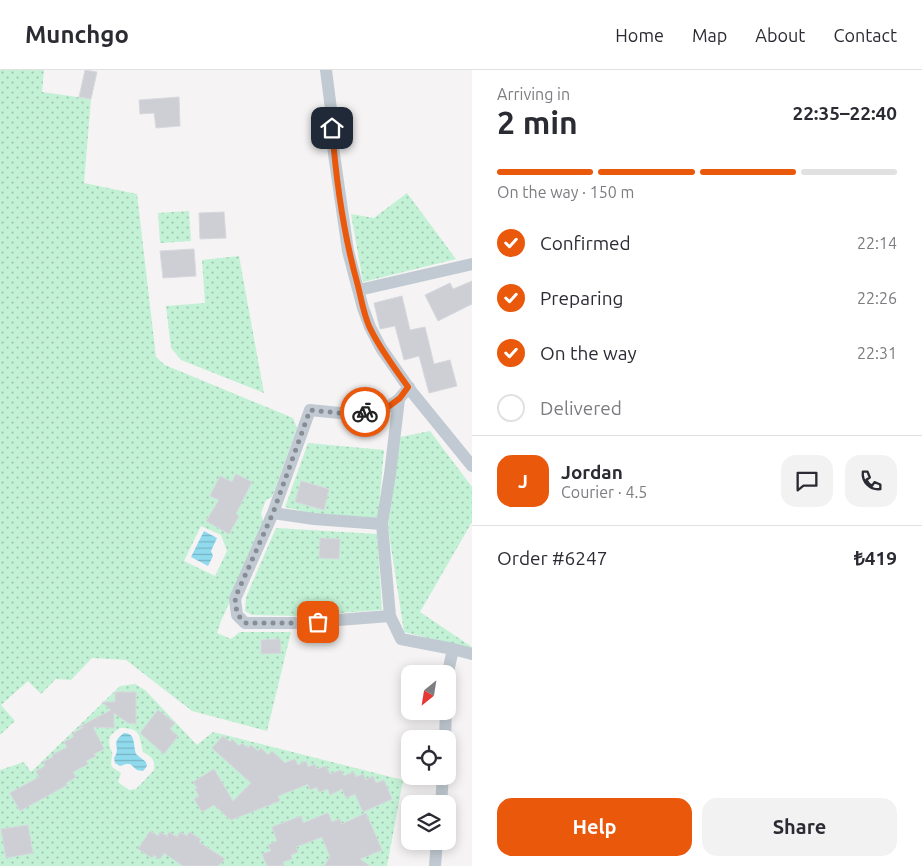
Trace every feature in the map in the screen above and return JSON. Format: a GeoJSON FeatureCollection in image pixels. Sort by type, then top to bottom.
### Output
{"type":"FeatureCollection","features":[{"type":"Feature","properties":{"kind":"street"},"geometry":{"type":"LineString","coordinates":[[326,70],[333,146],[348,251],[370,327],[380,348],[408,387],[472,466]]}},
{"type":"Feature","properties":{"kind":"street"},"geometry":{"type":"LineString","coordinates":[[359,290],[472,264]]}},
{"type":"Feature","properties":{"kind":"street"},"geometry":{"type":"LineString","coordinates":[[390,616],[299,623],[245,623],[237,614],[235,598],[273,513],[310,410],[349,414],[388,407],[400,398],[408,387]]}},
{"type":"Feature","properties":{"kind":"street"},"geometry":{"type":"LineString","coordinates":[[400,398],[382,524],[390,616],[401,639],[472,654]]}},
{"type":"Feature","properties":{"kind":"street"},"geometry":{"type":"LineString","coordinates":[[273,513],[314,519],[382,524]]}},
{"type":"Feature","properties":{"kind":"street"},"geometry":{"type":"LineString","coordinates":[[450,665],[453,649]]}},
{"type":"Feature","properties":{"kind":"street"},"geometry":{"type":"LineString","coordinates":[[435,866],[436,850]]}},
{"type":"Feature","properties":{"kind":"green space"},"geometry":{"type":"Polygon","coordinates":[[[0,70],[44,70],[42,92],[91,99],[84,183],[137,194],[156,357],[165,365],[293,418],[297,428],[272,497],[266,500],[261,513],[264,525],[217,633],[231,639],[240,632],[291,632],[267,731],[192,711],[126,660],[92,658],[71,680],[56,679],[41,694],[28,681],[1,705],[15,721],[0,735],[0,70]],[[201,526],[184,561],[215,576],[227,551],[221,535],[201,526]]]}},
{"type":"Feature","properties":{"kind":"green space"},"geometry":{"type":"Polygon","coordinates":[[[407,193],[456,259],[363,282],[351,214],[374,218],[407,193]]]}},
{"type":"Feature","properties":{"kind":"green space"},"geometry":{"type":"Polygon","coordinates":[[[189,211],[191,241],[160,243],[158,213],[189,211]]]}},
{"type":"Feature","properties":{"kind":"green space"},"geometry":{"type":"Polygon","coordinates":[[[239,256],[264,393],[181,360],[171,348],[166,306],[205,303],[202,260],[239,256]]]}},
{"type":"Feature","properties":{"kind":"green space"},"geometry":{"type":"Polygon","coordinates":[[[430,431],[472,487],[472,522],[420,612],[472,647],[472,649],[404,632],[388,527],[400,437],[430,431]]]}},
{"type":"Feature","properties":{"kind":"green space"},"geometry":{"type":"Polygon","coordinates":[[[308,443],[384,450],[378,518],[317,515],[285,507],[308,443]]]}},
{"type":"Feature","properties":{"kind":"green space"},"geometry":{"type":"Polygon","coordinates":[[[276,528],[377,534],[382,610],[297,616],[252,615],[245,611],[246,597],[276,528]]]}},
{"type":"Feature","properties":{"kind":"green space"},"geometry":{"type":"Polygon","coordinates":[[[135,684],[145,690],[197,745],[213,732],[401,779],[402,785],[387,866],[0,866],[0,770],[24,762],[31,772],[120,686],[135,684]],[[120,728],[111,736],[109,744],[112,753],[112,767],[121,773],[118,782],[129,790],[136,789],[154,770],[152,759],[143,752],[138,734],[132,729],[120,728]]]}},
{"type":"Feature","properties":{"kind":"water"},"geometry":{"type":"Polygon","coordinates":[[[204,531],[217,538],[211,551],[213,556],[208,566],[191,557],[204,531]]]}},
{"type":"Feature","properties":{"kind":"water"},"geometry":{"type":"Polygon","coordinates":[[[124,733],[131,735],[136,754],[146,762],[147,766],[143,771],[137,770],[130,764],[120,766],[115,763],[116,743],[124,733]]]}},
{"type":"Feature","properties":{"kind":"building"},"geometry":{"type":"Polygon","coordinates":[[[85,70],[97,72],[91,99],[79,97],[85,70]]]}},
{"type":"Feature","properties":{"kind":"building"},"geometry":{"type":"Polygon","coordinates":[[[179,97],[180,126],[156,128],[154,113],[140,114],[139,100],[179,97]]]}},
{"type":"Feature","properties":{"kind":"building"},"geometry":{"type":"Polygon","coordinates":[[[224,212],[226,238],[200,239],[199,213],[224,212]]]}},
{"type":"Feature","properties":{"kind":"building"},"geometry":{"type":"Polygon","coordinates":[[[194,249],[196,276],[163,278],[160,251],[194,249]]]}},
{"type":"Feature","properties":{"kind":"building"},"geometry":{"type":"Polygon","coordinates":[[[472,281],[472,304],[438,321],[425,295],[450,283],[453,289],[472,281]]]}},
{"type":"Feature","properties":{"kind":"building"},"geometry":{"type":"Polygon","coordinates":[[[402,296],[410,330],[425,327],[434,364],[450,360],[457,386],[429,393],[419,356],[404,360],[395,326],[380,329],[374,303],[402,296]]]}},
{"type":"Feature","properties":{"kind":"building"},"geometry":{"type":"Polygon","coordinates":[[[236,474],[252,482],[236,514],[239,516],[229,534],[206,521],[219,500],[210,496],[220,476],[232,482],[236,474]]]}},
{"type":"Feature","properties":{"kind":"building"},"geometry":{"type":"Polygon","coordinates":[[[301,481],[329,489],[324,510],[295,502],[301,481]]]}},
{"type":"Feature","properties":{"kind":"building"},"geometry":{"type":"Polygon","coordinates":[[[320,538],[340,539],[339,559],[319,558],[320,538]]]}},
{"type":"Feature","properties":{"kind":"building"},"geometry":{"type":"Polygon","coordinates":[[[280,639],[281,653],[261,654],[261,640],[280,639]]]}},
{"type":"Feature","properties":{"kind":"building"},"geometry":{"type":"Polygon","coordinates":[[[115,692],[136,692],[136,724],[128,723],[114,713],[114,728],[93,727],[104,749],[86,761],[88,764],[73,772],[76,777],[66,783],[67,785],[20,811],[10,793],[39,777],[36,771],[45,766],[43,762],[67,747],[64,742],[74,737],[72,734],[84,727],[79,727],[111,710],[102,702],[115,702],[115,692]]]}},
{"type":"Feature","properties":{"kind":"building"},"geometry":{"type":"Polygon","coordinates":[[[158,710],[175,723],[170,729],[178,736],[164,754],[140,733],[158,710]]]}},
{"type":"Feature","properties":{"kind":"building"},"geometry":{"type":"Polygon","coordinates":[[[223,736],[230,742],[232,739],[239,746],[242,743],[248,748],[251,745],[258,751],[261,748],[268,755],[272,751],[285,763],[295,759],[298,765],[306,761],[308,767],[315,764],[317,769],[326,766],[330,774],[341,770],[344,776],[354,772],[356,777],[363,774],[366,780],[373,776],[376,783],[384,780],[392,799],[363,812],[355,794],[346,798],[342,789],[330,795],[328,789],[319,792],[317,787],[310,790],[308,784],[278,796],[280,801],[231,820],[214,805],[202,812],[194,799],[199,796],[193,782],[214,769],[233,801],[251,783],[212,748],[223,736]]]}},
{"type":"Feature","properties":{"kind":"building"},"geometry":{"type":"Polygon","coordinates":[[[328,813],[332,822],[340,819],[342,824],[366,813],[382,850],[360,859],[370,866],[324,866],[330,857],[322,837],[296,847],[298,852],[291,855],[292,859],[283,862],[284,866],[267,866],[262,854],[271,851],[268,845],[277,841],[272,827],[301,816],[303,823],[328,813]]]}},
{"type":"Feature","properties":{"kind":"building"},"geometry":{"type":"Polygon","coordinates":[[[28,825],[33,853],[6,858],[1,829],[28,825]]]}},
{"type":"Feature","properties":{"kind":"building"},"geometry":{"type":"Polygon","coordinates":[[[150,831],[158,836],[160,832],[167,836],[169,832],[177,837],[180,832],[187,836],[189,832],[201,839],[199,842],[225,859],[218,866],[183,866],[164,853],[160,859],[154,855],[152,858],[138,849],[150,831]]]}},
{"type":"Feature","properties":{"kind":"way so far"},"geometry":{"type":"LineString","coordinates":[[318,622],[245,623],[237,614],[235,598],[273,513],[310,410],[349,414],[365,412]]}},
{"type":"Feature","properties":{"kind":"route"},"geometry":{"type":"LineString","coordinates":[[332,128],[348,251],[363,308],[380,348],[408,387],[400,398],[388,407],[365,412]]}}]}
